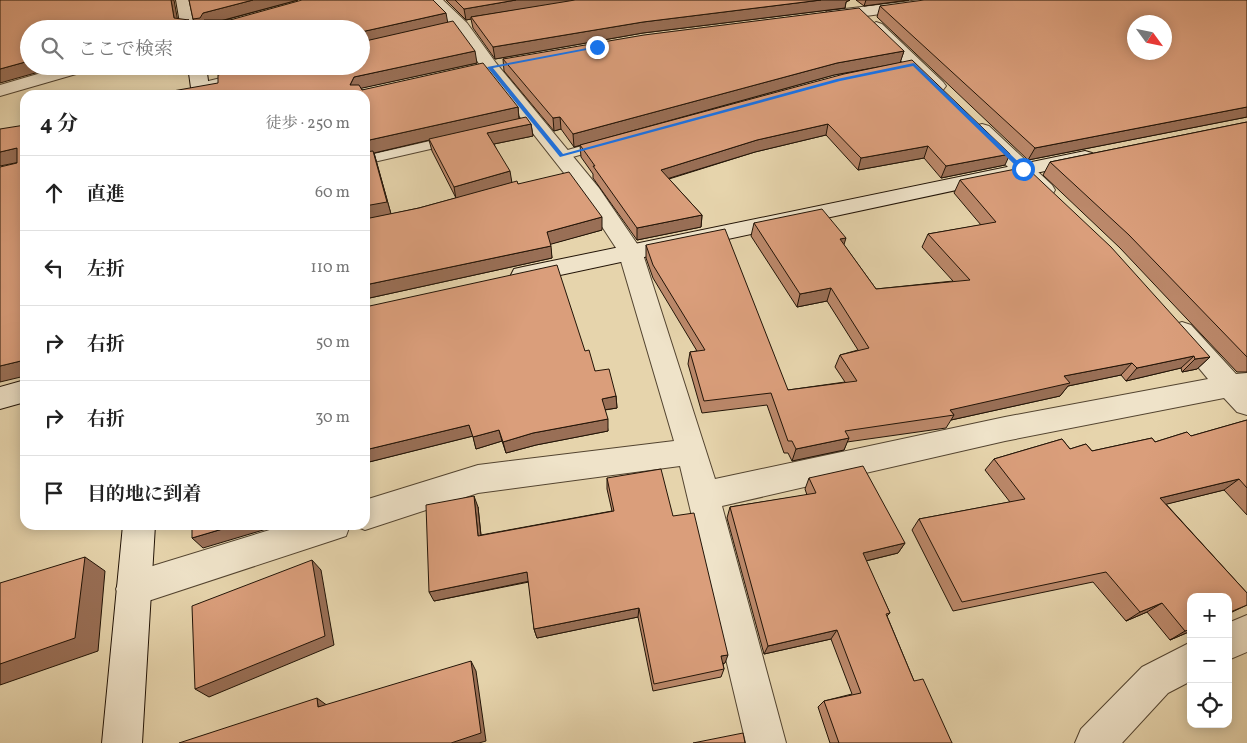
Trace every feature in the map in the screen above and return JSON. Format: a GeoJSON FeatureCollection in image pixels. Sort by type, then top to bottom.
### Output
{"type":"FeatureCollection","features":[{"type":"Feature","properties":{"kind":"street"},"geometry":{"type":"LineString","coordinates":[[183,0],[187,20]]}},
{"type":"Feature","properties":{"kind":"street"},"geometry":{"type":"LineString","coordinates":[[435,0],[461,26],[490,67],[535,121],[630,251],[692,452],[766,743]]}},
{"type":"Feature","properties":{"kind":"street"},"geometry":{"type":"LineString","coordinates":[[808,18],[855,7],[956,0]]}},
{"type":"Feature","properties":{"kind":"street"},"geometry":{"type":"LineString","coordinates":[[855,7],[905,67],[948,97]]}},
{"type":"Feature","properties":{"kind":"street"},"geometry":{"type":"LineString","coordinates":[[471,71],[509,63]]}},
{"type":"Feature","properties":{"kind":"street"},"geometry":{"type":"LineString","coordinates":[[0,91],[54,75]]}},
{"type":"Feature","properties":{"kind":"street"},"geometry":{"type":"LineString","coordinates":[[197,75],[200,90]]}},
{"type":"Feature","properties":{"kind":"street"},"geometry":{"type":"LineString","coordinates":[[969,117],[1057,202]]}},
{"type":"Feature","properties":{"kind":"street"},"geometry":{"type":"LineString","coordinates":[[498,281],[630,251],[1101,154]]}},
{"type":"Feature","properties":{"kind":"street"},"geometry":{"type":"LineString","coordinates":[[1171,320],[1242,391]]}},
{"type":"Feature","properties":{"kind":"street"},"geometry":{"type":"LineString","coordinates":[[703,496],[1005,429],[1242,391]]}},
{"type":"Feature","properties":{"kind":"street"},"geometry":{"type":"LineString","coordinates":[[0,398],[20,392]]}},
{"type":"Feature","properties":{"kind":"street"},"geometry":{"type":"LineString","coordinates":[[370,513],[478,479],[692,452]]}},
{"type":"Feature","properties":{"kind":"street"},"geometry":{"type":"LineString","coordinates":[[122,743],[139,530]]}},
{"type":"Feature","properties":{"kind":"street"},"geometry":{"type":"LineString","coordinates":[[133,589],[318,530]]}},
{"type":"Feature","properties":{"kind":"street"},"geometry":{"type":"LineString","coordinates":[[1232,640],[1247,633]]}},
{"type":"Feature","properties":{"kind":"street"},"geometry":{"type":"LineString","coordinates":[[1095,743],[1155,680],[1187,663]]}},
{"type":"Feature","properties":{"kind":"lane"},"geometry":{"type":"LineString","coordinates":[[203,90],[256,75]]}},
{"type":"Feature","properties":{"kind":"lane"},"geometry":{"type":"LineString","coordinates":[[516,125],[535,121]]}},
{"type":"Feature","properties":{"kind":"lane"},"geometry":{"type":"LineString","coordinates":[[370,159],[469,136]]}},
{"type":"Feature","properties":{"kind":"lane"},"geometry":{"type":"LineString","coordinates":[[562,156],[616,140]]}},
{"type":"Feature","properties":{"kind":"lane"},"geometry":{"type":"LineString","coordinates":[[556,177],[574,172]]}},
{"type":"Feature","properties":{"kind":"building"},"geometry":{"type":"Polygon","coordinates":[[[0,0],[171,0],[174,18],[189,20],[20,20],[20,63],[0,69],[0,0]]]}},
{"type":"Feature","properties":{"kind":"building"},"geometry":{"type":"Polygon","coordinates":[[[189,0],[253,0],[203,13],[200,18],[193,19],[189,0]]]}},
{"type":"Feature","properties":{"kind":"building"},"geometry":{"type":"Polygon","coordinates":[[[302,0],[433,0],[446,13],[370,30],[370,20],[230,20],[302,0]]]}},
{"type":"Feature","properties":{"kind":"building"},"geometry":{"type":"Polygon","coordinates":[[[455,0],[516,0],[464,9],[455,0]]]}},
{"type":"Feature","properties":{"kind":"building"},"geometry":{"type":"Polygon","coordinates":[[[575,0],[821,0],[643,22],[493,47],[471,17],[575,0]]]}},
{"type":"Feature","properties":{"kind":"building"},"geometry":{"type":"Polygon","coordinates":[[[924,0],[1247,0],[1247,107],[1035,148],[880,6],[924,0]]]}},
{"type":"Feature","properties":{"kind":"building"},"geometry":{"type":"Polygon","coordinates":[[[859,8],[904,51],[837,63],[573,134],[560,117],[553,118],[503,59],[644,35],[859,8]]]}},
{"type":"Feature","properties":{"kind":"building"},"geometry":{"type":"Polygon","coordinates":[[[453,21],[475,51],[370,74],[370,40],[453,21]]]}},
{"type":"Feature","properties":{"kind":"building"},"geometry":{"type":"Polygon","coordinates":[[[912,60],[1010,154],[946,166],[928,146],[861,158],[828,124],[757,140],[661,170],[702,215],[637,228],[580,145],[844,74],[912,60]]]}},
{"type":"Feature","properties":{"kind":"building"},"geometry":{"type":"Polygon","coordinates":[[[483,63],[518,107],[370,140],[370,90],[362,90],[483,63]]]}},
{"type":"Feature","properties":{"kind":"building"},"geometry":{"type":"Polygon","coordinates":[[[218,75],[363,75],[354,77],[350,85],[359,85],[362,90],[178,90],[218,83],[218,75]]]}},
{"type":"Feature","properties":{"kind":"building"},"geometry":{"type":"Polygon","coordinates":[[[526,117],[531,124],[487,133],[510,171],[454,187],[429,139],[526,117]]]}},
{"type":"Feature","properties":{"kind":"building"},"geometry":{"type":"Polygon","coordinates":[[[1247,122],[1247,357],[1129,235],[1050,162],[1247,122]]]}},
{"type":"Feature","properties":{"kind":"building"},"geometry":{"type":"Polygon","coordinates":[[[20,126],[20,361],[0,366],[0,167],[17,163],[17,148],[0,152],[0,129],[20,126]]]}},
{"type":"Feature","properties":{"kind":"building"},"geometry":{"type":"Polygon","coordinates":[[[370,151],[373,151],[387,202],[370,205],[370,151]]]}},
{"type":"Feature","properties":{"kind":"building"},"geometry":{"type":"Polygon","coordinates":[[[1026,167],[1111,247],[1210,357],[1195,359],[1194,356],[1137,368],[1132,363],[1064,376],[1070,383],[950,410],[954,415],[845,431],[849,438],[796,449],[792,441],[788,441],[771,393],[704,401],[690,352],[705,350],[653,265],[646,245],[725,229],[788,390],[857,381],[840,355],[869,348],[831,288],[800,294],[754,223],[822,209],[846,238],[840,239],[876,289],[970,280],[928,234],[996,222],[960,180],[1026,167]]]}},
{"type":"Feature","properties":{"kind":"building"},"geometry":{"type":"Polygon","coordinates":[[[569,172],[602,217],[547,232],[551,246],[370,284],[370,218],[419,208],[517,181],[518,184],[569,172]]]}},
{"type":"Feature","properties":{"kind":"building"},"geometry":{"type":"Polygon","coordinates":[[[557,265],[585,351],[589,350],[595,371],[609,369],[616,396],[602,399],[608,419],[533,433],[503,442],[499,430],[473,437],[469,425],[370,449],[370,306],[557,265]]]}},
{"type":"Feature","properties":{"kind":"building"},"geometry":{"type":"Polygon","coordinates":[[[1247,420],[1247,488],[1239,479],[1160,498],[1247,593],[1247,605],[1232,611],[1232,593],[1187,593],[1187,630],[1185,631],[1162,603],[1140,612],[1106,572],[962,602],[919,519],[1025,499],[994,459],[1062,439],[1070,449],[1086,444],[1092,451],[1152,438],[1155,442],[1187,432],[1191,436],[1247,420]]]}},
{"type":"Feature","properties":{"kind":"building"},"geometry":{"type":"Polygon","coordinates":[[[863,466],[905,543],[863,553],[890,613],[886,614],[914,681],[923,679],[952,743],[839,743],[824,701],[861,693],[837,630],[768,646],[730,507],[816,493],[809,478],[863,466]]]}},
{"type":"Feature","properties":{"kind":"building"},"geometry":{"type":"Polygon","coordinates":[[[661,469],[673,516],[694,513],[728,655],[721,656],[724,669],[654,684],[639,608],[534,629],[527,572],[429,592],[426,505],[474,496],[478,536],[614,511],[607,478],[661,469]]]}},
{"type":"Feature","properties":{"kind":"building"},"geometry":{"type":"Polygon","coordinates":[[[192,530],[219,530],[192,538],[192,530]]]}},
{"type":"Feature","properties":{"kind":"building"},"geometry":{"type":"Polygon","coordinates":[[[85,557],[75,638],[0,664],[0,583],[85,557]]]}},
{"type":"Feature","properties":{"kind":"building"},"geometry":{"type":"Polygon","coordinates":[[[312,560],[325,636],[195,689],[192,606],[312,560]]]}},
{"type":"Feature","properties":{"kind":"building"},"geometry":{"type":"Polygon","coordinates":[[[471,661],[481,733],[451,743],[179,743],[317,698],[318,707],[471,661]]]}},
{"type":"Feature","properties":{"kind":"building"},"geometry":{"type":"Polygon","coordinates":[[[743,733],[745,743],[693,743],[743,733]]]}},
{"type":"Feature","properties":{"kind":"route"},"geometry":{"type":"LineString","coordinates":[[597,47],[490,67],[562,156],[839,80],[914,65],[1023,169]]}}]}
